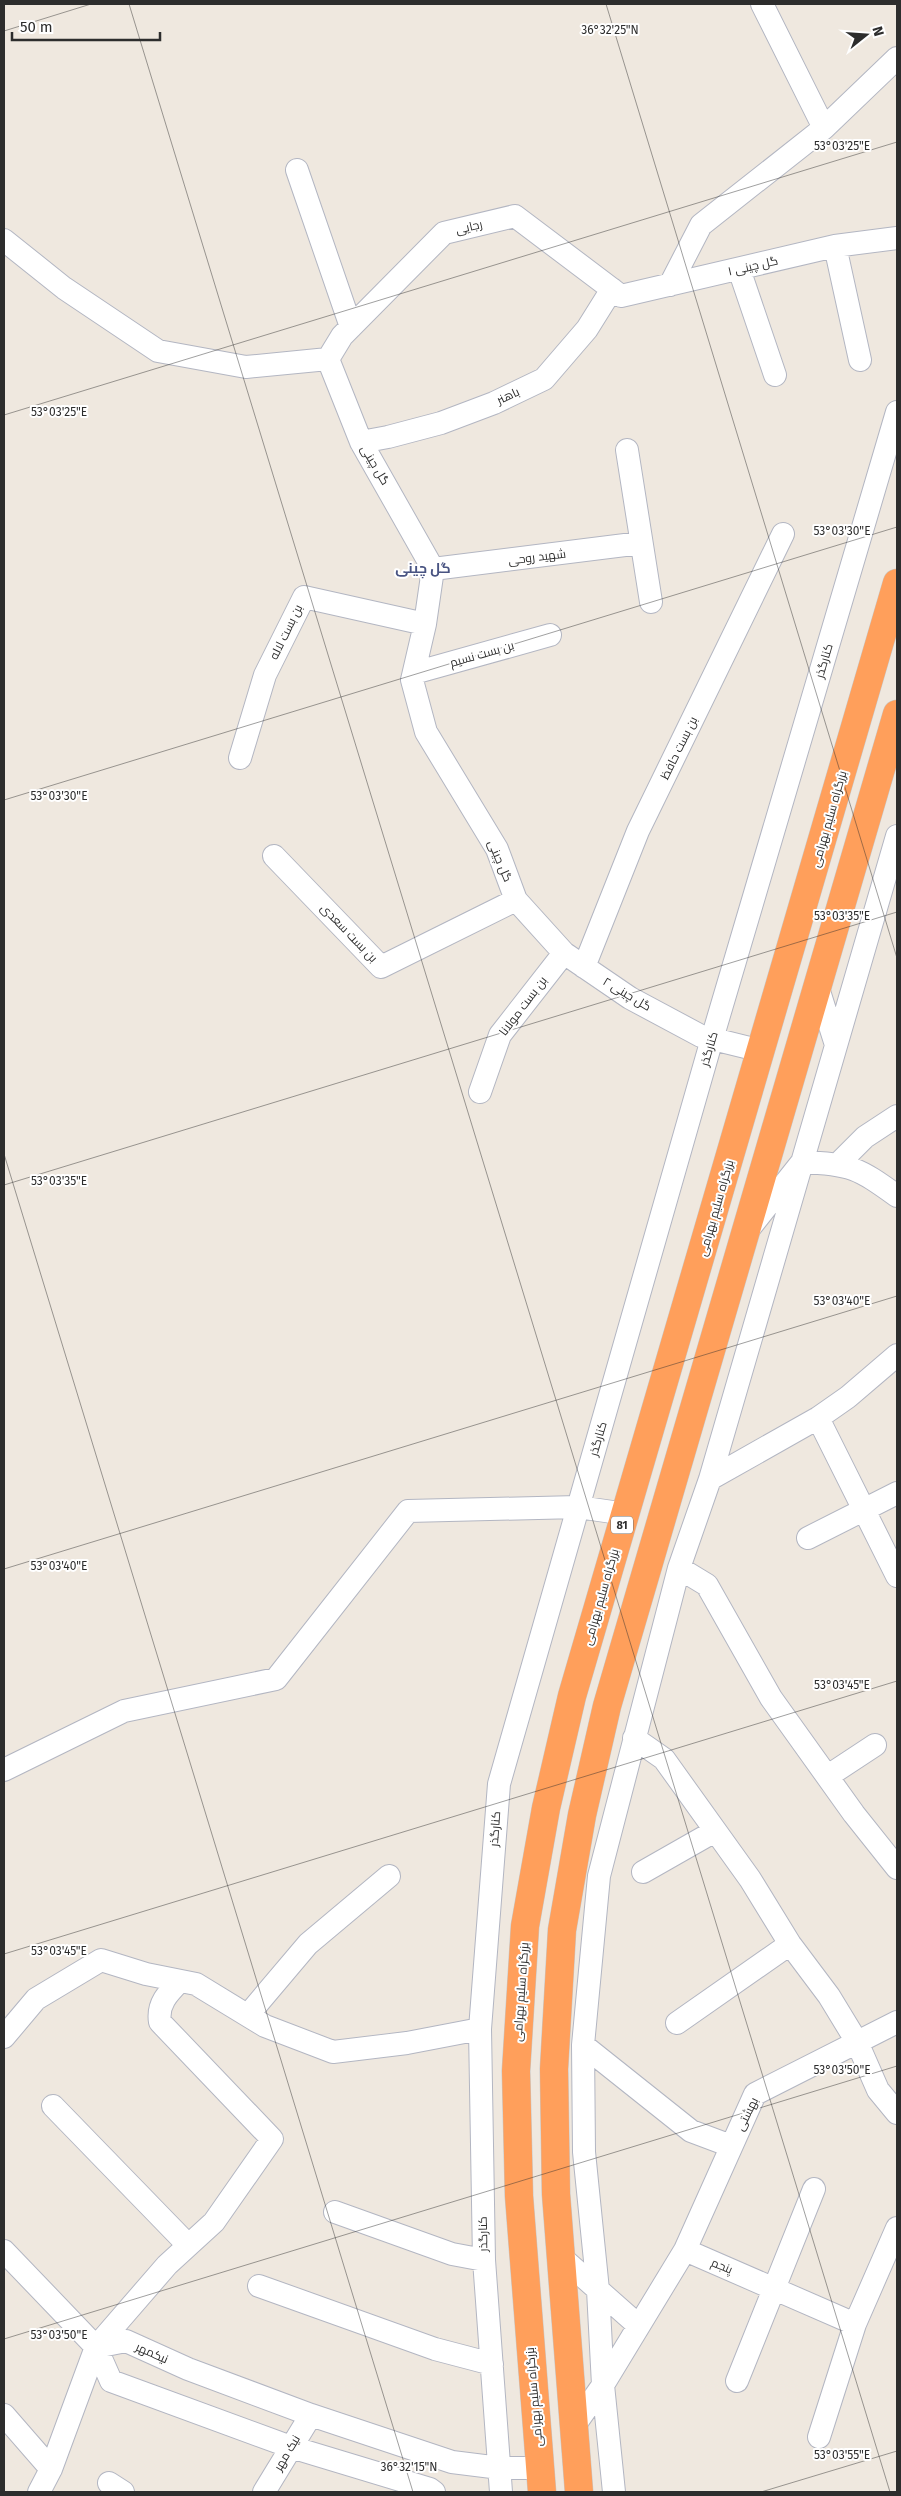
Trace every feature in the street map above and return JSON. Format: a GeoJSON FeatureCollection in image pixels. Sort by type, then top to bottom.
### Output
{"type":"FeatureCollection","features":[{"type":"Feature","properties":{"kind":"highway","name":"بزرگراه سلیم بهرامی"},"geometry":{"type":"LineString","coordinates":[[541,2480],[519,2196],[516,2071],[526,1926],[546,1808],[570,1706],[897,583]]}},
{"type":"Feature","properties":{"kind":"highway"},"geometry":{"type":"LineString","coordinates":[[579,2492],[556,2194],[554,2069],[562,1930],[582,1815],[608,1706],[897,714]]}},
{"type":"Feature","properties":{"kind":"street"},"geometry":{"type":"LineString","coordinates":[[762,4],[824,128]]}},
{"type":"Feature","properties":{"kind":"street"},"geometry":{"type":"LineString","coordinates":[[670,285],[701,225],[824,128],[897,58]]}},
{"type":"Feature","properties":{"kind":"street"},"geometry":{"type":"LineString","coordinates":[[297,170],[351,327]]}},
{"type":"Feature","properties":{"kind":"street","name":"رجایی"},"geometry":{"type":"LineString","coordinates":[[328,359],[342,336],[444,233],[516,216],[612,288]]}},
{"type":"Feature","properties":{"kind":"street","name":"گل چینی ۱"},"geometry":{"type":"LineString","coordinates":[[612,288],[621,296],[835,246],[897,238]]}},
{"type":"Feature","properties":{"kind":"street"},"geometry":{"type":"LineString","coordinates":[[4,240],[64,288],[158,351],[246,367],[328,359]]}},
{"type":"Feature","properties":{"kind":"street"},"geometry":{"type":"LineString","coordinates":[[835,246],[860,360]]}},
{"type":"Feature","properties":{"kind":"street"},"geometry":{"type":"LineString","coordinates":[[739,269],[775,376]]}},
{"type":"Feature","properties":{"kind":"street","name":"باهنر"},"geometry":{"type":"LineString","coordinates":[[361,442],[441,423],[494,403],[544,379],[587,329],[612,288]]}},
{"type":"Feature","properties":{"kind":"street","name":"گل چینی"},"geometry":{"type":"LineString","coordinates":[[328,359],[361,442],[433,569],[425,624],[412,680],[426,732],[497,848],[516,900]]}},
{"type":"Feature","properties":{"kind":"street","name":"کنارگذر"},"geometry":{"type":"LineString","coordinates":[[501,2492],[484,2260],[480,2030],[499,1784],[712,1039],[897,412]]}},
{"type":"Feature","properties":{"kind":"street"},"geometry":{"type":"LineString","coordinates":[[627,450],[651,602]]}},
{"type":"Feature","properties":{"kind":"street","name":"بن بست حافظ"},"geometry":{"type":"LineString","coordinates":[[584,967],[638,831],[784,534]]}},
{"type":"Feature","properties":{"kind":"street","name":"شهید روحی"},"geometry":{"type":"LineString","coordinates":[[433,569],[641,543]]}},
{"type":"Feature","properties":{"kind":"street","name":"بن بست لاله"},"geometry":{"type":"LineString","coordinates":[[240,758],[265,675],[304,597],[425,624]]}},
{"type":"Feature","properties":{"kind":"street","name":"بن بست نسیم"},"geometry":{"type":"LineString","coordinates":[[414,673],[550,635]]}},
{"type":"Feature","properties":{"kind":"street"},"geometry":{"type":"LineString","coordinates":[[614,2492],[602,2385],[598,2290],[584,2152],[583,2045],[598,1876],[679,1568],[710,1479],[897,836]]}},
{"type":"Feature","properties":{"kind":"street","name":"بن بست سعدی"},"geometry":{"type":"LineString","coordinates":[[274,856],[381,967],[516,900]]}},
{"type":"Feature","properties":{"kind":"street","name":"گل چینی ۲"},"geometry":{"type":"LineString","coordinates":[[516,900],[564,953],[630,998],[701,1036],[762,1051]]}},
{"type":"Feature","properties":{"kind":"street","name":"بن بست مولانا"},"geometry":{"type":"LineString","coordinates":[[480,1092],[500,1036],[564,953]]}},
{"type":"Feature","properties":{"kind":"street"},"geometry":{"type":"LineString","coordinates":[[818,988],[836,1045]]}},
{"type":"Feature","properties":{"kind":"street"},"geometry":{"type":"LineString","coordinates":[[838,1164],[865,1136],[897,1116]]}},
{"type":"Feature","properties":{"kind":"street"},"geometry":{"type":"LineString","coordinates":[[747,1232],[802,1162]]}},
{"type":"Feature","properties":{"kind":"street"},"geometry":{"type":"LineString","coordinates":[[802,1162],[838,1164],[853,1167],[897,1196]]}},
{"type":"Feature","properties":{"kind":"street"},"geometry":{"type":"LineString","coordinates":[[710,1479],[818,1418],[848,1397],[897,1355]]}},
{"type":"Feature","properties":{"kind":"street"},"geometry":{"type":"LineString","coordinates":[[818,1418],[897,1576]]}},
{"type":"Feature","properties":{"kind":"street"},"geometry":{"type":"LineString","coordinates":[[808,1538],[897,1493]]}},
{"type":"Feature","properties":{"kind":"street"},"geometry":{"type":"LineString","coordinates":[[4,1770],[124,1711],[276,1679],[408,1511],[578,1506],[626,1514]]}},
{"type":"Feature","properties":{"kind":"street"},"geometry":{"type":"LineString","coordinates":[[679,1568],[707,1585],[771,1698],[854,1814],[897,1868]]}},
{"type":"Feature","properties":{"kind":"street"},"geometry":{"type":"LineString","coordinates":[[634,1738],[664,1759],[750,1879],[790,1944],[829,1996],[857,2042],[878,2090],[897,2113]]}},
{"type":"Feature","properties":{"kind":"street"},"geometry":{"type":"LineString","coordinates":[[828,1776],[875,1745]]}},
{"type":"Feature","properties":{"kind":"street"},"geometry":{"type":"LineString","coordinates":[[643,1872],[715,1831]]}},
{"type":"Feature","properties":{"kind":"street"},"geometry":{"type":"LineString","coordinates":[[248,2015],[308,1944],[389,1876]]}},
{"type":"Feature","properties":{"kind":"street"},"geometry":{"type":"LineString","coordinates":[[677,2023],[790,1944]]}},
{"type":"Feature","properties":{"kind":"street"},"geometry":{"type":"LineString","coordinates":[[4,2037],[36,1999],[100,1960],[196,1984],[265,2026],[334,2052],[407,2043],[480,2030]]}},
{"type":"Feature","properties":{"kind":"street"},"geometry":{"type":"LineString","coordinates":[[39,2492],[51,2469],[96,2347],[167,2265],[214,2222],[272,2139],[160,2022],[158,2012],[166,1994],[180,1981]]}},
{"type":"Feature","properties":{"kind":"street","name":"بهشتی"},"geometry":{"type":"LineString","coordinates":[[685,2250],[756,2094],[897,2022]]}},
{"type":"Feature","properties":{"kind":"street"},"geometry":{"type":"LineString","coordinates":[[583,2045],[691,2131],[731,2146]]}},
{"type":"Feature","properties":{"kind":"street"},"geometry":{"type":"LineString","coordinates":[[54,2106],[188,2245]]}},
{"type":"Feature","properties":{"kind":"street"},"geometry":{"type":"LineString","coordinates":[[736,2381],[814,2190]]}},
{"type":"Feature","properties":{"kind":"street"},"geometry":{"type":"LineString","coordinates":[[334,2212],[452,2254],[484,2260]]}},
{"type":"Feature","properties":{"kind":"street"},"geometry":{"type":"LineString","coordinates":[[818,2437],[855,2324],[897,2228]]}},
{"type":"Feature","properties":{"kind":"street"},"geometry":{"type":"LineString","coordinates":[[574,2426],[602,2385],[685,2250]]}},
{"type":"Feature","properties":{"kind":"street","name":"پنجم"},"geometry":{"type":"LineString","coordinates":[[685,2250],[855,2324]]}},
{"type":"Feature","properties":{"kind":"street"},"geometry":{"type":"LineString","coordinates":[[4,2251],[96,2347],[111,2381],[291,2447],[430,2489],[434,2492]]}},
{"type":"Feature","properties":{"kind":"street"},"geometry":{"type":"LineString","coordinates":[[561,2257],[639,2326]]}},
{"type":"Feature","properties":{"kind":"street"},"geometry":{"type":"LineString","coordinates":[[259,2286],[435,2349],[492,2364]]}},
{"type":"Feature","properties":{"kind":"street","name":"نیکمهر"},"geometry":{"type":"LineString","coordinates":[[96,2347],[126,2342],[188,2369],[311,2415],[452,2462],[500,2468],[541,2480]]}},
{"type":"Feature","properties":{"kind":"street"},"geometry":{"type":"LineString","coordinates":[[4,2415],[51,2469]]}},
{"type":"Feature","properties":{"kind":"street","name":"نیک مهر"},"geometry":{"type":"LineString","coordinates":[[264,2492],[311,2415]]}},
{"type":"Feature","properties":{"kind":"street"},"geometry":{"type":"LineString","coordinates":[[452,2462],[484,2475],[489,2492]]}},
{"type":"Feature","properties":{"kind":"district","name":"گل چینی"},"geometry":{"type":"Point","coordinates":[423,568]}}]}
